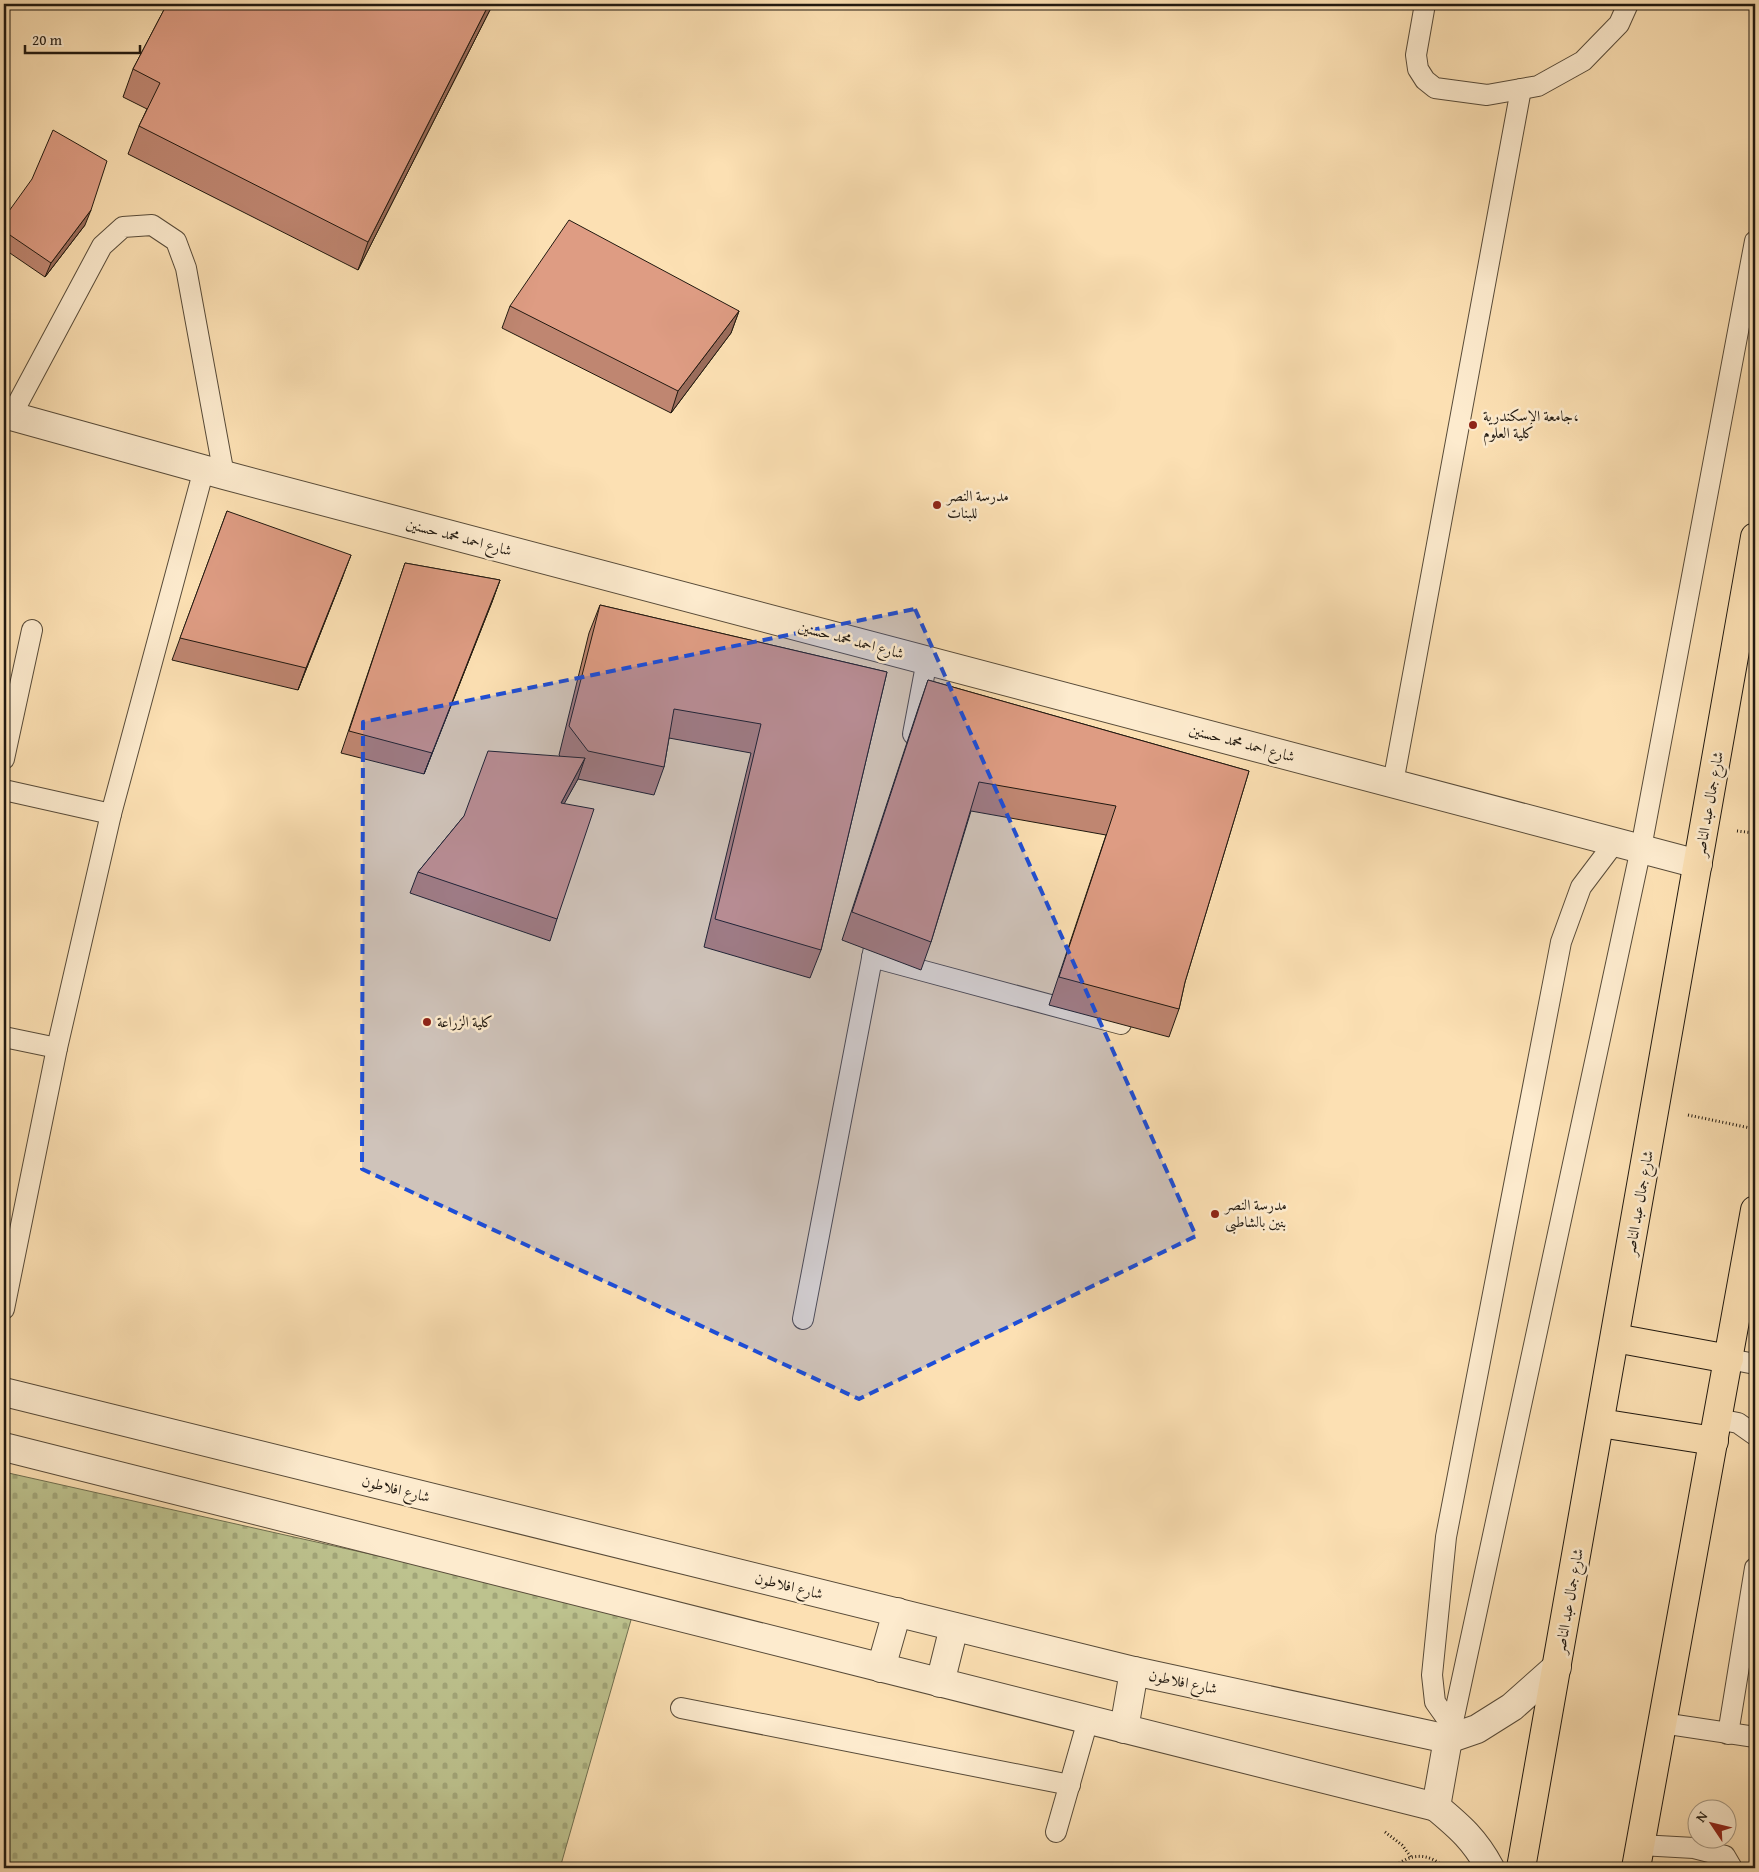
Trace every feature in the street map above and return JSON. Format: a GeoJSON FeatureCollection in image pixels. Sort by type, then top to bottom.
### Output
{"type":"FeatureCollection","features":[{"type":"Feature","properties":{"kind":"main road","name":"شارع جمال عبد الناصر"},"geometry":{"type":"LineString","coordinates":[[1521,1868],[1755,537]]}},
{"type":"Feature","properties":{"kind":"main road"},"geometry":{"type":"LineString","coordinates":[[1638,1857],[1755,1210]]}},
{"type":"Feature","properties":{"kind":"main road"},"geometry":{"type":"LineString","coordinates":[[1615,1338],[1729,1359]]}},
{"type":"Feature","properties":{"kind":"main road"},"geometry":{"type":"LineString","coordinates":[[1600,1423],[1716,1430]]}},
{"type":"Feature","properties":{"kind":"street","name":"شارع احمد محمد حسنين"},"geometry":{"type":"LineString","coordinates":[[7,415],[214,472],[1698,864]]}},
{"type":"Feature","properties":{"kind":"street","name":"شارع افلاطون"},"geometry":{"type":"LineString","coordinates":[[4,1392],[1134,1671],[1450,1733]]}},
{"type":"Feature","properties":{"kind":"street"},"geometry":{"type":"LineString","coordinates":[[4,1447],[1436,1807],[1463,1829],[1481,1852],[1490,1868]]}},
{"type":"Feature","properties":{"kind":"street"},"geometry":{"type":"LineString","coordinates":[[881,1668],[896,1612]]}},
{"type":"Feature","properties":{"kind":"street"},"geometry":{"type":"LineString","coordinates":[[940,1683],[954,1627]]}},
{"type":"Feature","properties":{"kind":"street"},"geometry":{"type":"LineString","coordinates":[[1436,1807],[1450,1733],[1477,1729],[1512,1707],[1557,1666]]}},
{"type":"Feature","properties":{"kind":"street"},"geometry":{"type":"LineString","coordinates":[[1124,1729],[1134,1671]]}},
{"type":"Feature","properties":{"kind":"lane"},"geometry":{"type":"LineString","coordinates":[[1425,4],[1416,55],[1418,68],[1425,80],[1435,88],[1487,95],[1538,86],[1584,61],[1619,24],[1628,4]]}},
{"type":"Feature","properties":{"kind":"lane"},"geometry":{"type":"LineString","coordinates":[[1393,783],[1520,89]]}},
{"type":"Feature","properties":{"kind":"lane"},"geometry":{"type":"LineString","coordinates":[[4,1309],[57,1048],[111,814],[214,472],[186,268],[176,241],[152,225],[123,227],[102,246],[7,415]]}},
{"type":"Feature","properties":{"kind":"lane"},"geometry":{"type":"LineString","coordinates":[[1450,1733],[1628,845],[1755,241]]}},
{"type":"Feature","properties":{"kind":"lane"},"geometry":{"type":"LineString","coordinates":[[4,759],[32,630]]}},
{"type":"Feature","properties":{"kind":"lane"},"geometry":{"type":"LineString","coordinates":[[909,756],[927,660]]}},
{"type":"Feature","properties":{"kind":"lane"},"geometry":{"type":"LineString","coordinates":[[4,790],[111,814]]}},
{"type":"Feature","properties":{"kind":"lane"},"geometry":{"type":"LineString","coordinates":[[1450,1733],[1435,1702],[1432,1675],[1446,1537],[1561,942],[1581,887],[1628,845]]}},
{"type":"Feature","properties":{"kind":"lane"},"geometry":{"type":"LineString","coordinates":[[803,1319],[881,909]]}},
{"type":"Feature","properties":{"kind":"lane"},"geometry":{"type":"LineString","coordinates":[[872,957],[1141,1030]]}},
{"type":"Feature","properties":{"kind":"lane"},"geometry":{"type":"LineString","coordinates":[[4,1037],[57,1048]]}},
{"type":"Feature","properties":{"kind":"lane"},"geometry":{"type":"LineString","coordinates":[[1729,1359],[1755,1364]]}},
{"type":"Feature","properties":{"kind":"lane"},"geometry":{"type":"LineString","coordinates":[[1716,1430],[1738,1423],[1755,1435]]}},
{"type":"Feature","properties":{"kind":"lane"},"geometry":{"type":"LineString","coordinates":[[1728,1734],[1755,1568]]}},
{"type":"Feature","properties":{"kind":"lane"},"geometry":{"type":"LineString","coordinates":[[681,1708],[1070,1785]]}},
{"type":"Feature","properties":{"kind":"lane"},"geometry":{"type":"LineString","coordinates":[[1056,1832],[1088,1720]]}},
{"type":"Feature","properties":{"kind":"lane"},"geometry":{"type":"LineString","coordinates":[[1662,1723],[1755,1738]]}},
{"type":"Feature","properties":{"kind":"lane"},"geometry":{"type":"LineString","coordinates":[[1638,1857],[1694,1848],[1725,1856],[1732,1868]]}},
{"type":"Feature","properties":{"kind":"path"},"geometry":{"type":"LineString","coordinates":[[1655,1109],[1755,1129]]}},
{"type":"Feature","properties":{"kind":"path"},"geometry":{"type":"LineString","coordinates":[[1394,1868],[1404,1860],[1420,1856],[1439,1862],[1444,1868]]}},
{"type":"Feature","properties":{"kind":"highlighted area"},"geometry":{"type":"Polygon","coordinates":[[[915,609],[1196,1236],[859,1399],[362,1169],[363,722],[915,609]]]}},
{"type":"Feature","properties":{"kind":"green space"},"geometry":{"type":"Polygon","coordinates":[[[4,1472],[633,1613],[560,1868],[4,1868],[4,1472]]]}},
{"type":"Feature","properties":{"kind":"building"},"geometry":{"type":"Polygon","coordinates":[[[167,4],[489,4],[368,242],[139,126],[160,83],[133,69],[167,4]]]}},
{"type":"Feature","properties":{"kind":"building"},"geometry":{"type":"Polygon","coordinates":[[[53,130],[107,161],[91,210],[51,263],[4,231],[4,218],[32,179],[53,130]]]}},
{"type":"Feature","properties":{"kind":"building"},"geometry":{"type":"Polygon","coordinates":[[[569,220],[739,311],[678,391],[510,306],[569,220]]]}},
{"type":"Feature","properties":{"kind":"building"},"geometry":{"type":"Polygon","coordinates":[[[227,511],[351,555],[306,668],[180,638],[227,511]]]}},
{"type":"Feature","properties":{"kind":"building"},"geometry":{"type":"Polygon","coordinates":[[[405,563],[500,580],[432,753],[349,731],[405,563]]]}},
{"type":"Feature","properties":{"kind":"building"},"geometry":{"type":"Polygon","coordinates":[[[600,605],[887,672],[821,950],[715,919],[761,724],[674,709],[664,767],[588,751],[569,726],[600,605]]]}},
{"type":"Feature","properties":{"kind":"building"},"geometry":{"type":"Polygon","coordinates":[[[928,680],[1249,771],[1185,982],[1179,1009],[1059,977],[1116,806],[979,782],[931,942],[852,912],[928,680]]]}},
{"type":"Feature","properties":{"kind":"building"},"geometry":{"type":"Polygon","coordinates":[[[488,751],[585,758],[561,803],[594,809],[557,919],[418,872],[464,816],[488,751]]]}},
{"type":"Feature","properties":{"kind":"place","name":"جامعة الإسكندرية، كلية العلوم"},"geometry":{"type":"Point","coordinates":[1473,425]}},
{"type":"Feature","properties":{"kind":"place","name":"مدرسة النصر للبنات"},"geometry":{"type":"Point","coordinates":[937,505]}},
{"type":"Feature","properties":{"kind":"place","name":"كلية الزراعة"},"geometry":{"type":"Point","coordinates":[427,1022]}},
{"type":"Feature","properties":{"kind":"place","name":"مدرسة النصر بنين بالشاطبى"},"geometry":{"type":"Point","coordinates":[1215,1214]}}]}
